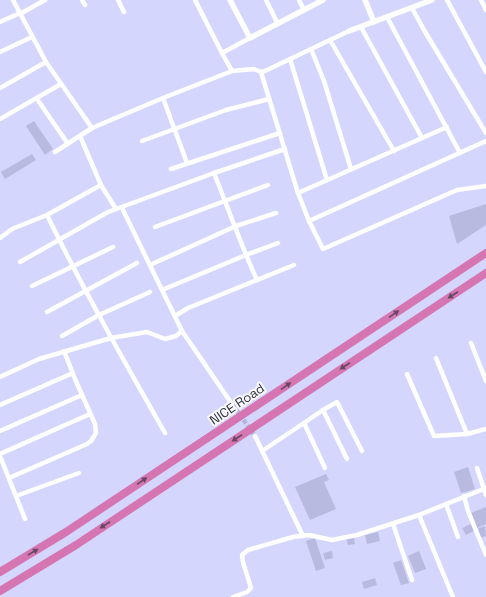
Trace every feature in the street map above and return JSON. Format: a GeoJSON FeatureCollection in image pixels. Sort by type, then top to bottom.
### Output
{"type":"FeatureCollection","features":[{"type":"Feature","properties":{"kind":"highway","name":"NICE Road"},"geometry":{"type":"LineString","coordinates":[[0,572],[66,532],[486,253]]}},
{"type":"Feature","properties":{"kind":"highway"},"geometry":{"type":"LineString","coordinates":[[0,591],[82,541],[486,273]]}},
{"type":"Feature","properties":{"kind":"street"},"geometry":{"type":"LineString","coordinates":[[13,0],[46,62],[92,128]]}},
{"type":"Feature","properties":{"kind":"street"},"geometry":{"type":"LineString","coordinates":[[0,22],[45,0]]}},
{"type":"Feature","properties":{"kind":"street"},"geometry":{"type":"LineString","coordinates":[[82,0],[85,5]]}},
{"type":"Feature","properties":{"kind":"street"},"geometry":{"type":"LineString","coordinates":[[118,0],[124,12]]}},
{"type":"Feature","properties":{"kind":"street"},"geometry":{"type":"LineString","coordinates":[[195,0],[232,71]]}},
{"type":"Feature","properties":{"kind":"street"},"geometry":{"type":"LineString","coordinates":[[230,0],[250,38]]}},
{"type":"Feature","properties":{"kind":"street"},"geometry":{"type":"LineString","coordinates":[[266,0],[278,24]]}},
{"type":"Feature","properties":{"kind":"street"},"geometry":{"type":"LineString","coordinates":[[299,0],[304,10]]}},
{"type":"Feature","properties":{"kind":"street"},"geometry":{"type":"LineString","coordinates":[[222,53],[323,0]]}},
{"type":"Feature","properties":{"kind":"street"},"geometry":{"type":"LineString","coordinates":[[365,0],[374,22]]}},
{"type":"Feature","properties":{"kind":"street"},"geometry":{"type":"LineString","coordinates":[[55,152],[92,128],[163,98],[232,71],[254,69],[261,72],[349,32],[432,0]]}},
{"type":"Feature","properties":{"kind":"street"},"geometry":{"type":"LineString","coordinates":[[447,0],[486,72]]}},
{"type":"Feature","properties":{"kind":"street"},"geometry":{"type":"LineString","coordinates":[[481,0],[486,10]]}},
{"type":"Feature","properties":{"kind":"street"},"geometry":{"type":"LineString","coordinates":[[412,8],[486,133]]}},
{"type":"Feature","properties":{"kind":"street"},"geometry":{"type":"LineString","coordinates":[[388,17],[460,152]]}},
{"type":"Feature","properties":{"kind":"street"},"geometry":{"type":"LineString","coordinates":[[361,27],[422,138]]}},
{"type":"Feature","properties":{"kind":"street"},"geometry":{"type":"LineString","coordinates":[[0,52],[32,37]]}},
{"type":"Feature","properties":{"kind":"street"},"geometry":{"type":"LineString","coordinates":[[330,40],[394,150]]}},
{"type":"Feature","properties":{"kind":"street"},"geometry":{"type":"LineString","coordinates":[[311,49],[324,81],[351,169]]}},
{"type":"Feature","properties":{"kind":"street"},"geometry":{"type":"LineString","coordinates":[[290,59],[327,180]]}},
{"type":"Feature","properties":{"kind":"street"},"geometry":{"type":"LineString","coordinates":[[0,88],[46,62]]}},
{"type":"Feature","properties":{"kind":"street"},"geometry":{"type":"LineString","coordinates":[[261,72],[298,192],[309,221],[323,249],[457,190],[486,186]]}},
{"type":"Feature","properties":{"kind":"street"},"geometry":{"type":"LineString","coordinates":[[0,119],[61,84]]}},
{"type":"Feature","properties":{"kind":"street"},"geometry":{"type":"LineString","coordinates":[[163,98],[187,163]]}},
{"type":"Feature","properties":{"kind":"street"},"geometry":{"type":"LineString","coordinates":[[37,99],[68,144]]}},
{"type":"Feature","properties":{"kind":"street"},"geometry":{"type":"LineString","coordinates":[[142,141],[226,110],[269,99]]}},
{"type":"Feature","properties":{"kind":"street"},"geometry":{"type":"LineString","coordinates":[[298,192],[447,127]]}},
{"type":"Feature","properties":{"kind":"street"},"geometry":{"type":"LineString","coordinates":[[171,169],[280,133]]}},
{"type":"Feature","properties":{"kind":"street"},"geometry":{"type":"LineString","coordinates":[[80,136],[101,185],[116,209]]}},
{"type":"Feature","properties":{"kind":"street"},"geometry":{"type":"LineString","coordinates":[[309,221],[486,141]]}},
{"type":"Feature","properties":{"kind":"street"},"geometry":{"type":"LineString","coordinates":[[20,262],[108,212],[285,149]]}},
{"type":"Feature","properties":{"kind":"street"},"geometry":{"type":"LineString","coordinates":[[214,173],[257,280]]}},
{"type":"Feature","properties":{"kind":"street"},"geometry":{"type":"LineString","coordinates":[[0,238],[12,229],[47,215],[101,185]]}},
{"type":"Feature","properties":{"kind":"street"},"geometry":{"type":"LineString","coordinates":[[155,227],[268,185]]}},
{"type":"Feature","properties":{"kind":"street"},"geometry":{"type":"LineString","coordinates":[[122,208],[182,331],[232,404]]}},
{"type":"Feature","properties":{"kind":"street"},"geometry":{"type":"LineString","coordinates":[[150,265],[236,226],[276,213]]}},
{"type":"Feature","properties":{"kind":"street"},"geometry":{"type":"LineString","coordinates":[[47,215],[86,291],[165,433]]}},
{"type":"Feature","properties":{"kind":"street"},"geometry":{"type":"LineString","coordinates":[[162,290],[278,243]]}},
{"type":"Feature","properties":{"kind":"street"},"geometry":{"type":"LineString","coordinates":[[32,286],[113,247]]}},
{"type":"Feature","properties":{"kind":"street"},"geometry":{"type":"LineString","coordinates":[[47,312],[137,263]]}},
{"type":"Feature","properties":{"kind":"street"},"geometry":{"type":"LineString","coordinates":[[175,316],[188,308],[294,265]]}},
{"type":"Feature","properties":{"kind":"street"},"geometry":{"type":"LineString","coordinates":[[62,336],[99,315],[150,292]]}},
{"type":"Feature","properties":{"kind":"street"},"geometry":{"type":"LineString","coordinates":[[0,377],[39,359],[112,338],[147,332],[165,339],[176,336],[182,331]]}},
{"type":"Feature","properties":{"kind":"street"},"geometry":{"type":"LineString","coordinates":[[471,344],[486,381]]}},
{"type":"Feature","properties":{"kind":"street"},"geometry":{"type":"LineString","coordinates":[[9,478],[87,444],[96,433],[95,424],[64,351]]}},
{"type":"Feature","properties":{"kind":"street"},"geometry":{"type":"LineString","coordinates":[[436,358],[467,434]]}},
{"type":"Feature","properties":{"kind":"street"},"geometry":{"type":"LineString","coordinates":[[0,404],[73,373]]}},
{"type":"Feature","properties":{"kind":"street"},"geometry":{"type":"LineString","coordinates":[[407,374],[434,436],[467,434],[486,429]]}},
{"type":"Feature","properties":{"kind":"street"},"geometry":{"type":"LineString","coordinates":[[0,431],[82,395]]}},
{"type":"Feature","properties":{"kind":"street"},"geometry":{"type":"LineString","coordinates":[[262,451],[337,402],[362,451]]}},
{"type":"Feature","properties":{"kind":"street"},"geometry":{"type":"LineString","coordinates":[[323,410],[347,459]]}},
{"type":"Feature","properties":{"kind":"street"},"geometry":{"type":"LineString","coordinates":[[25,519],[0,455],[90,414]]}},
{"type":"Feature","properties":{"kind":"street"},"geometry":{"type":"LineString","coordinates":[[304,423],[325,468]]}},
{"type":"Feature","properties":{"kind":"street"},"geometry":{"type":"LineString","coordinates":[[255,436],[303,536]]}},
{"type":"Feature","properties":{"kind":"street"},"geometry":{"type":"LineString","coordinates":[[477,468],[485,488],[486,495]]}},
{"type":"Feature","properties":{"kind":"street"},"geometry":{"type":"LineString","coordinates":[[16,496],[79,473]]}},
{"type":"Feature","properties":{"kind":"street"},"geometry":{"type":"LineString","coordinates":[[233,597],[247,592],[251,588],[242,562],[242,555],[248,550],[293,537],[309,535],[332,540],[357,535],[419,515],[485,488]]}},
{"type":"Feature","properties":{"kind":"street"},"geometry":{"type":"LineString","coordinates":[[464,496],[468,511],[486,555]]}},
{"type":"Feature","properties":{"kind":"street"},"geometry":{"type":"LineString","coordinates":[[446,504],[458,537]]}},
{"type":"Feature","properties":{"kind":"street"},"geometry":{"type":"LineString","coordinates":[[419,515],[453,597]]}},
{"type":"Feature","properties":{"kind":"street"},"geometry":{"type":"LineString","coordinates":[[393,524],[412,580]]}},
{"type":"Feature","properties":{"kind":"building"},"geometry":{"type":"Polygon","coordinates":[[[34,121],[53,149],[45,155],[26,126],[34,121]]]}},
{"type":"Feature","properties":{"kind":"building"},"geometry":{"type":"Polygon","coordinates":[[[32,154],[36,160],[5,179],[1,172],[32,154]]]}},
{"type":"Feature","properties":{"kind":"building"},"geometry":{"type":"Polygon","coordinates":[[[486,204],[486,225],[457,244],[449,216],[486,204]]]}},
{"type":"Feature","properties":{"kind":"building"},"geometry":{"type":"Polygon","coordinates":[[[468,467],[475,489],[461,493],[454,472],[468,467]]]}},
{"type":"Feature","properties":{"kind":"building"},"geometry":{"type":"Polygon","coordinates":[[[326,474],[329,480],[324,482],[336,509],[310,520],[295,487],[326,474]]]}},
{"type":"Feature","properties":{"kind":"building"},"geometry":{"type":"Polygon","coordinates":[[[486,507],[486,524],[477,528],[471,513],[486,507]]]}},
{"type":"Feature","properties":{"kind":"building"},"geometry":{"type":"Polygon","coordinates":[[[471,524],[474,531],[466,535],[462,528],[471,524]]]}},
{"type":"Feature","properties":{"kind":"building"},"geometry":{"type":"Polygon","coordinates":[[[485,526],[486,536],[480,538],[477,529],[485,526]]]}},
{"type":"Feature","properties":{"kind":"building"},"geometry":{"type":"Polygon","coordinates":[[[378,532],[380,541],[367,544],[365,535],[378,532]]]}},
{"type":"Feature","properties":{"kind":"building"},"geometry":{"type":"Polygon","coordinates":[[[354,537],[355,544],[348,545],[346,538],[354,537]]]}},
{"type":"Feature","properties":{"kind":"building"},"geometry":{"type":"Polygon","coordinates":[[[315,538],[325,568],[316,571],[306,541],[315,538]]]}},
{"type":"Feature","properties":{"kind":"building"},"geometry":{"type":"Polygon","coordinates":[[[332,551],[333,558],[325,560],[323,553],[332,551]]]}},
{"type":"Feature","properties":{"kind":"building"},"geometry":{"type":"Polygon","coordinates":[[[419,551],[426,569],[415,573],[408,556],[419,551]]]}},
{"type":"Feature","properties":{"kind":"building"},"geometry":{"type":"Polygon","coordinates":[[[401,560],[409,583],[401,585],[393,563],[401,560]]]}},
{"type":"Feature","properties":{"kind":"building"},"geometry":{"type":"Polygon","coordinates":[[[375,578],[377,585],[364,589],[362,582],[375,578]]]}},
{"type":"Feature","properties":{"kind":"tunnel"},"geometry":{"type":"LineString","coordinates":[[232,404],[255,436]]}}]}
